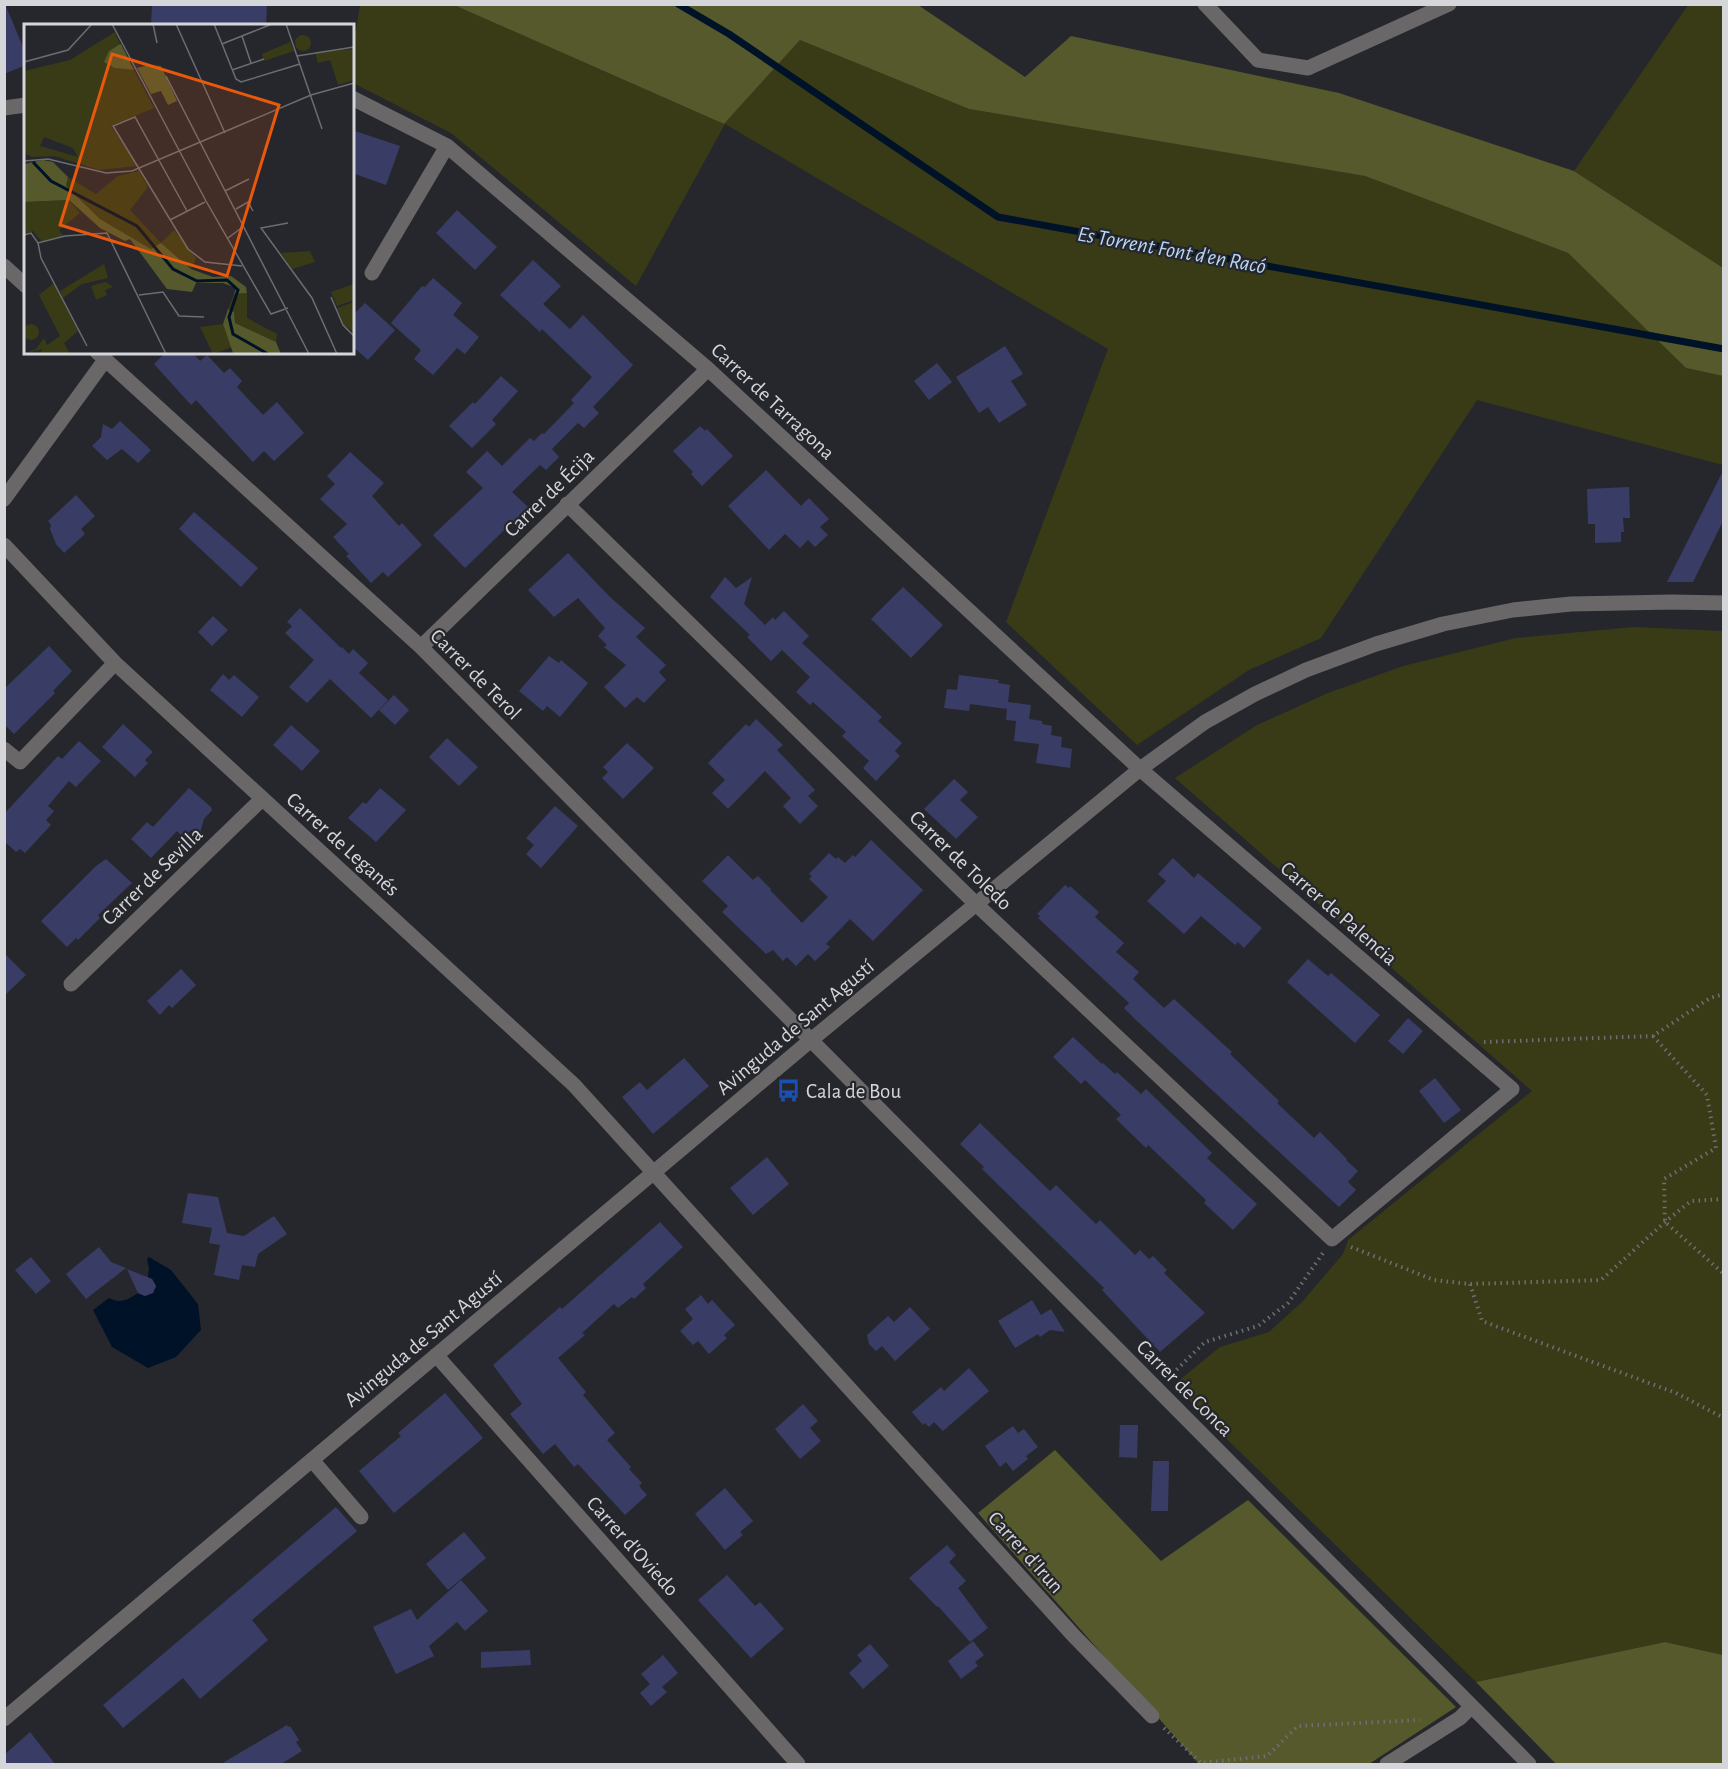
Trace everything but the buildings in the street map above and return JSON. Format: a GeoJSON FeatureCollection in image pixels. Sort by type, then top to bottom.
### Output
{"type":"FeatureCollection","features":[{"type":"Feature","properties":{"kind":"street"},"geometry":{"type":"LineString","coordinates":[[1205,4],[1258,60],[1308,68],[1449,4]]}},
{"type":"Feature","properties":{"kind":"street","name":"Carrer de Tarragona"},"geometry":{"type":"LineString","coordinates":[[354,99],[447,146],[708,369],[1140,769]]}},
{"type":"Feature","properties":{"kind":"street"},"geometry":{"type":"LineString","coordinates":[[4,108],[24,105]]}},
{"type":"Feature","properties":{"kind":"street"},"geometry":{"type":"LineString","coordinates":[[372,273],[447,146]]}},
{"type":"Feature","properties":{"kind":"street"},"geometry":{"type":"LineString","coordinates":[[4,266],[24,284]]}},
{"type":"Feature","properties":{"kind":"street"},"geometry":{"type":"LineString","coordinates":[[4,499],[101,356]]}},
{"type":"Feature","properties":{"kind":"street","name":"Carrer de Terol"},"geometry":{"type":"LineString","coordinates":[[101,356],[421,647],[811,1040]]}},
{"type":"Feature","properties":{"kind":"street","name":"Carrer de Écija"},"geometry":{"type":"LineString","coordinates":[[421,647],[708,369]]}},
{"type":"Feature","properties":{"kind":"street","name":"Carrer de Toledo"},"geometry":{"type":"LineString","coordinates":[[567,504],[976,904],[1332,1239]]}},
{"type":"Feature","properties":{"kind":"street","name":"Carrer de Leganés"},"geometry":{"type":"LineString","coordinates":[[4,545],[115,663],[574,1085],[655,1172]]}},
{"type":"Feature","properties":{"kind":"street","name":"Avinguda de Sant Agustí"},"geometry":{"type":"LineString","coordinates":[[4,1719],[811,1040],[1140,769],[1205,722],[1255,694],[1306,670],[1376,644],[1443,624],[1513,610],[1571,604],[1724,603]]}},
{"type":"Feature","properties":{"kind":"street"},"geometry":{"type":"LineString","coordinates":[[4,749],[20,762],[115,663]]}},
{"type":"Feature","properties":{"kind":"street","name":"Carrer de Palencia"},"geometry":{"type":"LineString","coordinates":[[1140,769],[1512,1089],[1332,1239]]}},
{"type":"Feature","properties":{"kind":"street","name":"Carrer de Sevilla"},"geometry":{"type":"LineString","coordinates":[[70,984],[262,800]]}},
{"type":"Feature","properties":{"kind":"street","name":"Carrer de Conca"},"geometry":{"type":"LineString","coordinates":[[811,1040],[1529,1764]]}},
{"type":"Feature","properties":{"kind":"street","name":"Carrer d'Irun"},"geometry":{"type":"LineString","coordinates":[[655,1172],[1074,1636],[1152,1716]]}},
{"type":"Feature","properties":{"kind":"street","name":"Carrer d'Oviedo"},"geometry":{"type":"LineString","coordinates":[[436,1355],[798,1764]]}},
{"type":"Feature","properties":{"kind":"street"},"geometry":{"type":"LineString","coordinates":[[312,1460],[361,1517]]}},
{"type":"Feature","properties":{"kind":"street"},"geometry":{"type":"LineString","coordinates":[[1387,1764],[1460,1718],[1471,1707]]}},
{"type":"Feature","properties":{"kind":"path"},"geometry":{"type":"LineString","coordinates":[[1457,1043],[1653,1036],[1710,998],[1724,994]]}},
{"type":"Feature","properties":{"kind":"path"},"geometry":{"type":"LineString","coordinates":[[1653,1036],[1707,1095],[1716,1148],[1664,1179],[1665,1222],[1724,1274]]}},
{"type":"Feature","properties":{"kind":"path"},"geometry":{"type":"LineString","coordinates":[[1156,1389],[1205,1342],[1258,1326],[1288,1303],[1332,1239],[1434,1280],[1470,1284],[1601,1280],[1691,1201],[1724,1199]]}},
{"type":"Feature","properties":{"kind":"path"},"geometry":{"type":"LineString","coordinates":[[1470,1284],[1482,1321],[1676,1393],[1724,1418]]}},
{"type":"Feature","properties":{"kind":"path"},"geometry":{"type":"LineString","coordinates":[[1152,1716],[1201,1763],[1267,1756],[1298,1726],[1420,1720],[1435,1723],[1443,1729]]}},
{"type":"Feature","properties":{"kind":"green space"},"geometry":{"type":"Polygon","coordinates":[[[360,5],[454,5],[724,124],[800,40],[969,109],[1365,176],[1568,253],[1686,368],[1723,376],[1723,465],[1477,400],[1321,638],[1249,670],[1137,745],[1006,622],[1108,349],[725,124],[636,286],[451,133],[354,84],[354,43],[360,5]]]}},
{"type":"Feature","properties":{"kind":"green space"},"geometry":{"type":"Polygon","coordinates":[[[454,5],[918,5],[1025,77],[1071,36],[1339,93],[1574,171],[1723,268],[1723,376],[1686,368],[1568,253],[1365,176],[969,109],[800,40],[724,124],[454,5]]]}},
{"type":"Feature","properties":{"kind":"green space"},"geometry":{"type":"Polygon","coordinates":[[[1688,5],[1723,5],[1722,269],[1574,171],[1688,5]]]}},
{"type":"Feature","properties":{"kind":"green space"},"geometry":{"type":"Polygon","coordinates":[[[1634,627],[1723,631],[1723,1655],[1665,1642],[1476,1682],[1197,1410],[1177,1382],[1220,1347],[1269,1332],[1302,1302],[1343,1254],[1348,1240],[1532,1091],[1175,778],[1257,725],[1328,693],[1403,666],[1516,638],[1634,627]]]}},
{"type":"Feature","properties":{"kind":"green space"},"geometry":{"type":"Polygon","coordinates":[[[1055,1450],[1161,1561],[1248,1500],[1456,1707],[1369,1764],[1199,1764],[978,1513],[1055,1450]]]}},
{"type":"Feature","properties":{"kind":"green space"},"geometry":{"type":"Polygon","coordinates":[[[1665,1642],[1723,1655],[1723,1764],[1556,1764],[1476,1682],[1665,1642]]]}},
{"type":"Feature","properties":{"kind":"water"},"geometry":{"type":"Polygon","coordinates":[[[149,1257],[171,1270],[198,1304],[201,1330],[176,1357],[148,1368],[112,1347],[93,1310],[109,1298],[121,1301],[138,1293],[145,1296],[153,1293],[156,1286],[148,1277],[147,1259],[149,1257]]]}},
{"type":"Feature","properties":{"kind":"waterway","name":"Es Torrent Font d'en Racó"},"geometry":{"type":"LineString","coordinates":[[678,4],[729,34],[998,217],[1724,349]]}},
{"type":"Feature","properties":{"kind":"place","name":"Cala de Bou"},"geometry":{"type":"Point","coordinates":[788,1091]}}]}
